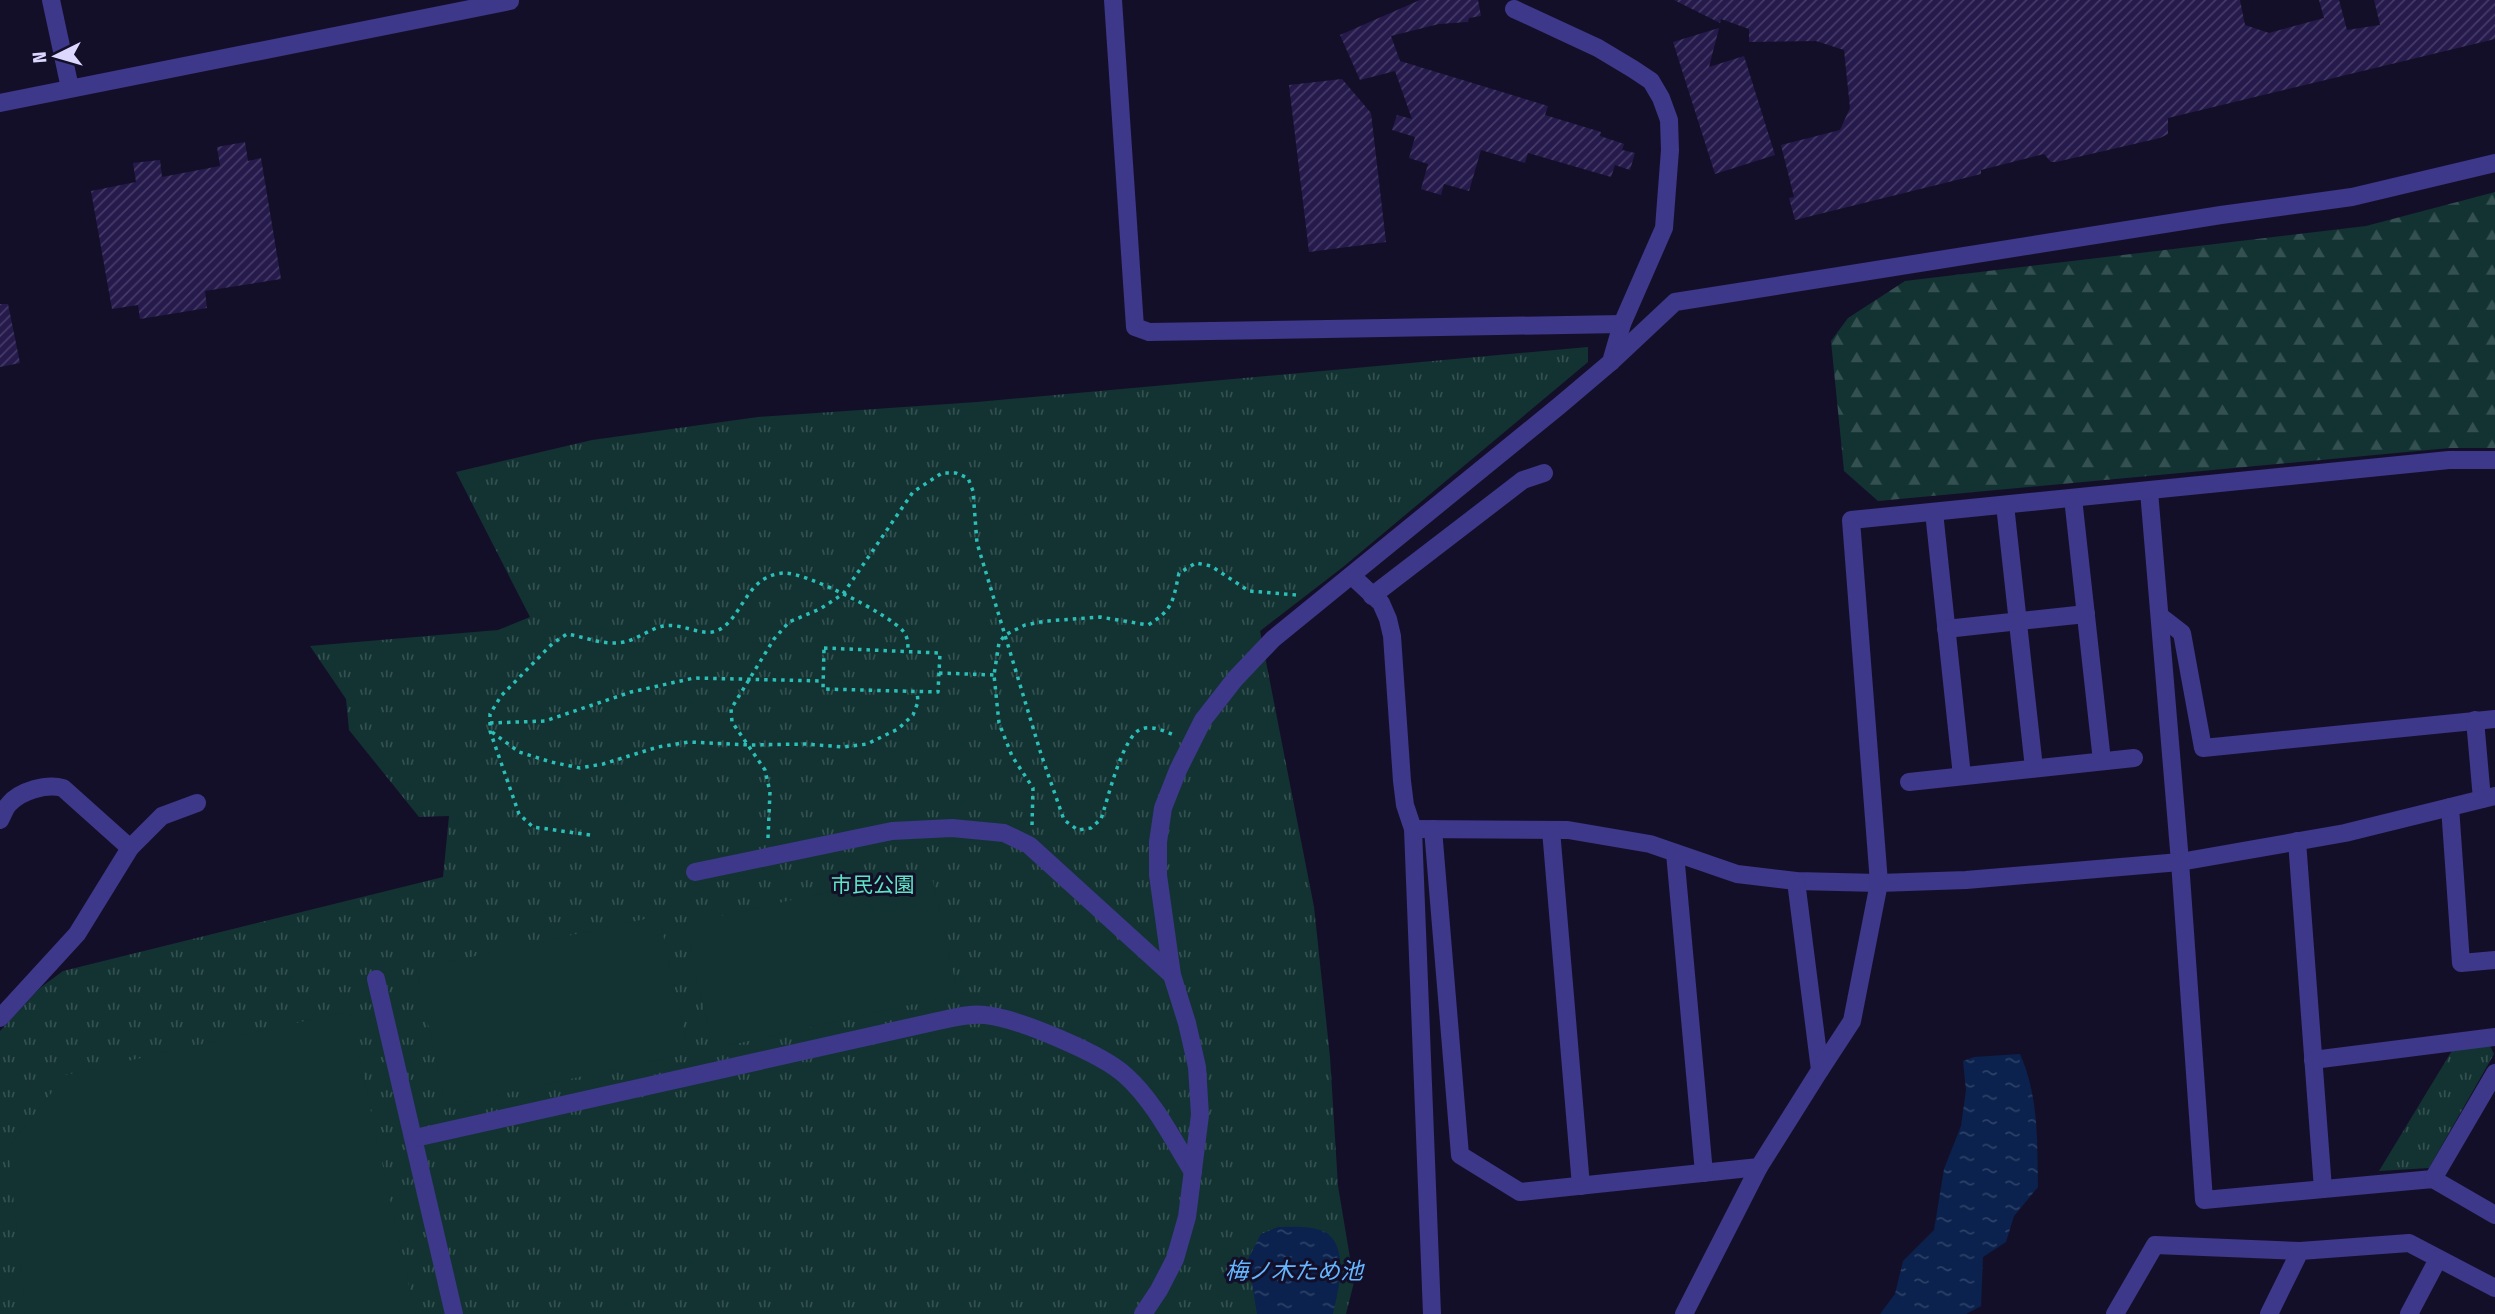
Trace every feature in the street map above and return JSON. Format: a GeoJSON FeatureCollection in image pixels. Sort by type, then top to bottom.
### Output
{"type":"FeatureCollection","features":[{"type":"Feature","properties":{"kind":"street"},"geometry":{"type":"LineString","coordinates":[[51,0],[69,88]]}},
{"type":"Feature","properties":{"kind":"street"},"geometry":{"type":"LineString","coordinates":[[1113,0],[1135,327],[1149,332],[1622,324]]}},
{"type":"Feature","properties":{"kind":"street"},"geometry":{"type":"LineString","coordinates":[[0,103],[510,1]]}},
{"type":"Feature","properties":{"kind":"street"},"geometry":{"type":"LineString","coordinates":[[1514,9],[1598,48],[1651,81],[1669,120],[1670,150],[1664,228],[1622,324],[1611,362]]}},
{"type":"Feature","properties":{"kind":"street"},"geometry":{"type":"LineString","coordinates":[[1143,1314],[1175,1259],[1187,1217],[1200,1115],[1197,1067],[1187,1023],[1171,975],[1158,875],[1158,842],[1163,808],[1203,720],[1235,679],[1273,639],[1611,362],[1675,302],[2221,215],[2352,197],[2495,163]]}},
{"type":"Feature","properties":{"kind":"street"},"geometry":{"type":"LineString","coordinates":[[1684,1314],[1759,1167],[1852,1021],[1879,883],[1851,520],[2449,460],[2495,460]]}},
{"type":"Feature","properties":{"kind":"street"},"geometry":{"type":"LineString","coordinates":[[1373,596],[1523,480],[1544,473]]}},
{"type":"Feature","properties":{"kind":"street"},"geometry":{"type":"LineString","coordinates":[[2149,491],[2180,862],[2204,1200],[2432,1179],[2495,1215]]}},
{"type":"Feature","properties":{"kind":"street"},"geometry":{"type":"LineString","coordinates":[[2073,498],[2102,761]]}},
{"type":"Feature","properties":{"kind":"street"},"geometry":{"type":"LineString","coordinates":[[2005,505],[2034,768]]}},
{"type":"Feature","properties":{"kind":"street"},"geometry":{"type":"LineString","coordinates":[[1934,512],[1962,776]]}},
{"type":"Feature","properties":{"kind":"street"},"geometry":{"type":"LineString","coordinates":[[1352,576],[1381,603],[1392,636],[1402,781],[1405,805],[1413,829],[1432,1314]]}},
{"type":"Feature","properties":{"kind":"street"},"geometry":{"type":"LineString","coordinates":[[1946,629],[2086,614]]}},
{"type":"Feature","properties":{"kind":"street"},"geometry":{"type":"LineString","coordinates":[[2160,616],[2182,633],[2203,748],[2495,719]]}},
{"type":"Feature","properties":{"kind":"street"},"geometry":{"type":"LineString","coordinates":[[1413,829],[1568,830],[1650,844],[1738,874],[1796,881],[1879,883],[1966,880],[2180,862],[2345,833],[2488,797],[2475,720]]}},
{"type":"Feature","properties":{"kind":"street"},"geometry":{"type":"LineString","coordinates":[[1909,782],[2134,758]]}},
{"type":"Feature","properties":{"kind":"street"},"geometry":{"type":"LineString","coordinates":[[0,820],[10,802],[33,790],[53,785],[63,788],[130,848]]}},
{"type":"Feature","properties":{"kind":"street"},"geometry":{"type":"LineString","coordinates":[[0,1018],[78,934],[130,848],[162,816],[197,803]]}},
{"type":"Feature","properties":{"kind":"street"},"geometry":{"type":"LineString","coordinates":[[2450,807],[2461,962],[2495,960]]}},
{"type":"Feature","properties":{"kind":"street"},"geometry":{"type":"LineString","coordinates":[[695,872],[892,831],[952,828],[1004,833],[1029,845],[1171,975]]}},
{"type":"Feature","properties":{"kind":"street"},"geometry":{"type":"LineString","coordinates":[[1433,829],[1461,1155],[1520,1192],[1759,1167]]}},
{"type":"Feature","properties":{"kind":"street"},"geometry":{"type":"LineString","coordinates":[[1551,830],[1581,1186]]}},
{"type":"Feature","properties":{"kind":"street"},"geometry":{"type":"LineString","coordinates":[[2297,841],[2323,1189]]}},
{"type":"Feature","properties":{"kind":"street"},"geometry":{"type":"LineString","coordinates":[[1675,853],[1704,1173]]}},
{"type":"Feature","properties":{"kind":"street"},"geometry":{"type":"LineString","coordinates":[[1796,881],[1820,1070]]}},
{"type":"Feature","properties":{"kind":"street"},"geometry":{"type":"LineString","coordinates":[[376,979],[454,1314]]}},
{"type":"Feature","properties":{"kind":"street"},"geometry":{"type":"LineString","coordinates":[[415,1138],[937,1021],[987,1015],[1022,1025],[1057,1040],[1107,1062],[1125,1075],[1142,1093],[1193,1172]]}},
{"type":"Feature","properties":{"kind":"street"},"geometry":{"type":"LineString","coordinates":[[2314,1060],[2495,1037]]}},
{"type":"Feature","properties":{"kind":"street"},"geometry":{"type":"LineString","coordinates":[[2432,1179],[2495,1073]]}},
{"type":"Feature","properties":{"kind":"street"},"geometry":{"type":"LineString","coordinates":[[2115,1314],[2155,1245],[2300,1251],[2409,1243],[2495,1288]]}},
{"type":"Feature","properties":{"kind":"street"},"geometry":{"type":"LineString","coordinates":[[2269,1314],[2300,1251]]}},
{"type":"Feature","properties":{"kind":"street"},"geometry":{"type":"LineString","coordinates":[[2409,1314],[2438,1259]]}},
{"type":"Feature","properties":{"kind":"path"},"geometry":{"type":"LineString","coordinates":[[764,858],[770,825],[770,792],[765,769],[733,722],[731,709],[751,680],[764,653],[789,622],[820,609],[843,594],[913,492],[942,473],[956,473],[968,478],[973,491],[977,543],[1058,805],[1065,820],[1078,830],[1091,828],[1101,819],[1128,741],[1140,729],[1154,728],[1192,741]]}},
{"type":"Feature","properties":{"kind":"path"},"geometry":{"type":"LineString","coordinates":[[1029,845],[1034,808],[1033,788],[1012,756],[999,723],[994,675],[999,643],[1005,635],[1025,625],[1100,617],[1148,625],[1166,614],[1175,594],[1179,573],[1196,563],[1211,566],[1250,591],[1327,597]]}},
{"type":"Feature","properties":{"kind":"path"},"geometry":{"type":"LineString","coordinates":[[590,835],[533,827],[519,814],[490,731],[490,714],[501,696],[553,643],[566,634],[596,642],[624,642],[664,625],[710,632],[725,627],[752,587],[769,576],[785,573],[843,594],[885,617],[907,637],[908,652]]}},
{"type":"Feature","properties":{"kind":"path"},"geometry":{"type":"LineString","coordinates":[[824,648],[908,652],[940,653],[938,692],[823,689],[824,648]]}},
{"type":"Feature","properties":{"kind":"path"},"geometry":{"type":"LineString","coordinates":[[939,673],[994,675]]}},
{"type":"Feature","properties":{"kind":"path"},"geometry":{"type":"LineString","coordinates":[[490,723],[545,721],[631,692],[694,678],[823,681]]}},
{"type":"Feature","properties":{"kind":"path"},"geometry":{"type":"LineString","coordinates":[[490,731],[519,752],[580,768],[603,764],[658,747],[689,742],[843,747],[867,744],[898,729],[913,715],[918,702],[918,691]]}},
{"type":"Feature","properties":{"kind":"green space"},"geometry":{"type":"Polygon","coordinates":[[[2495,192],[2495,448],[2450,448],[1878,501],[1844,471],[1831,341],[1848,318],[1905,281],[2366,226],[2495,192]]]}},
{"type":"Feature","properties":{"kind":"green space","name":"市民公園"},"geometry":{"type":"Polygon","coordinates":[[[1588,347],[1588,362],[1343,567],[1260,631],[1314,907],[1330,1057],[1338,1186],[1354,1282],[1346,1314],[0,1314],[0,1031],[40,988],[63,971],[443,877],[449,816],[419,817],[349,730],[346,699],[310,646],[498,630],[530,617],[456,472],[592,440],[758,417],[977,402],[1588,347]]]}},
{"type":"Feature","properties":{"kind":"green space"},"geometry":{"type":"Polygon","coordinates":[[[930,869],[958,994],[713,1049],[685,924],[930,869]]]}},
{"type":"Feature","properties":{"kind":"green space"},"geometry":{"type":"Polygon","coordinates":[[[659,916],[689,1053],[446,1106],[416,969],[659,916]]]}},
{"type":"Feature","properties":{"kind":"green space"},"geometry":{"type":"Polygon","coordinates":[[[349,1011],[415,1314],[26,1314],[8,1147],[66,1075],[349,1011]]]}},
{"type":"Feature","properties":{"kind":"green space"},"geometry":{"type":"Polygon","coordinates":[[[2489,1044],[2494,1054],[2429,1168],[2379,1171],[2453,1049],[2489,1044]]]}},
{"type":"Feature","properties":{"kind":"water"},"geometry":{"type":"Polygon","coordinates":[[[2020,1054],[2034,1103],[2038,1187],[2014,1216],[2006,1242],[1983,1257],[1981,1306],[1966,1314],[1880,1314],[1895,1294],[1903,1261],[1934,1230],[1944,1169],[1961,1126],[1966,1090],[1963,1061],[1974,1057],[2020,1054]]]}},
{"type":"Feature","properties":{"kind":"water","name":"梅ノ木ため池"},"geometry":{"type":"Polygon","coordinates":[[[1278,1227],[1317,1229],[1328,1234],[1334,1241],[1338,1250],[1340,1272],[1333,1314],[1257,1314],[1248,1259],[1261,1234],[1278,1227]]]}},
{"type":"Feature","properties":{"kind":"building"},"geometry":{"type":"Polygon","coordinates":[[[1420,0],[1478,0],[1481,16],[1469,18],[1468,22],[1439,24],[1391,36],[1400,61],[1548,106],[1545,115],[1601,132],[1600,136],[1624,144],[1622,150],[1635,153],[1630,170],[1615,165],[1611,177],[1528,153],[1525,163],[1481,150],[1469,191],[1444,184],[1441,195],[1421,189],[1428,164],[1409,158],[1415,137],[1392,130],[1397,115],[1412,119],[1395,71],[1360,80],[1340,35],[1420,0]]]}},
{"type":"Feature","properties":{"kind":"building"},"geometry":{"type":"Polygon","coordinates":[[[1674,0],[2240,0],[2245,25],[2269,33],[2324,18],[2319,0],[2339,0],[2347,30],[2380,25],[2374,0],[2495,0],[2495,39],[2168,118],[2168,134],[2160,138],[2056,162],[2051,162],[2044,154],[1981,170],[1981,174],[1795,220],[1789,198],[1794,197],[1781,145],[1840,130],[1850,108],[1844,50],[1816,41],[1749,42],[1749,29],[1721,19],[1720,23],[1674,0]]]}},
{"type":"Feature","properties":{"kind":"building"},"geometry":{"type":"Polygon","coordinates":[[[1719,28],[1709,67],[1744,56],[1775,155],[1715,174],[1673,42],[1719,28]]]}},
{"type":"Feature","properties":{"kind":"building"},"geometry":{"type":"Polygon","coordinates":[[[1342,79],[1371,113],[1386,242],[1309,252],[1289,85],[1342,79]]]}},
{"type":"Feature","properties":{"kind":"building"},"geometry":{"type":"Polygon","coordinates":[[[245,142],[248,161],[261,158],[281,279],[205,291],[207,308],[140,319],[138,305],[112,309],[91,191],[136,182],[133,163],[160,160],[162,177],[220,166],[217,147],[245,142]]]}},
{"type":"Feature","properties":{"kind":"building"},"geometry":{"type":"Polygon","coordinates":[[[0,304],[8,304],[20,363],[0,367],[0,304]]]}}]}
